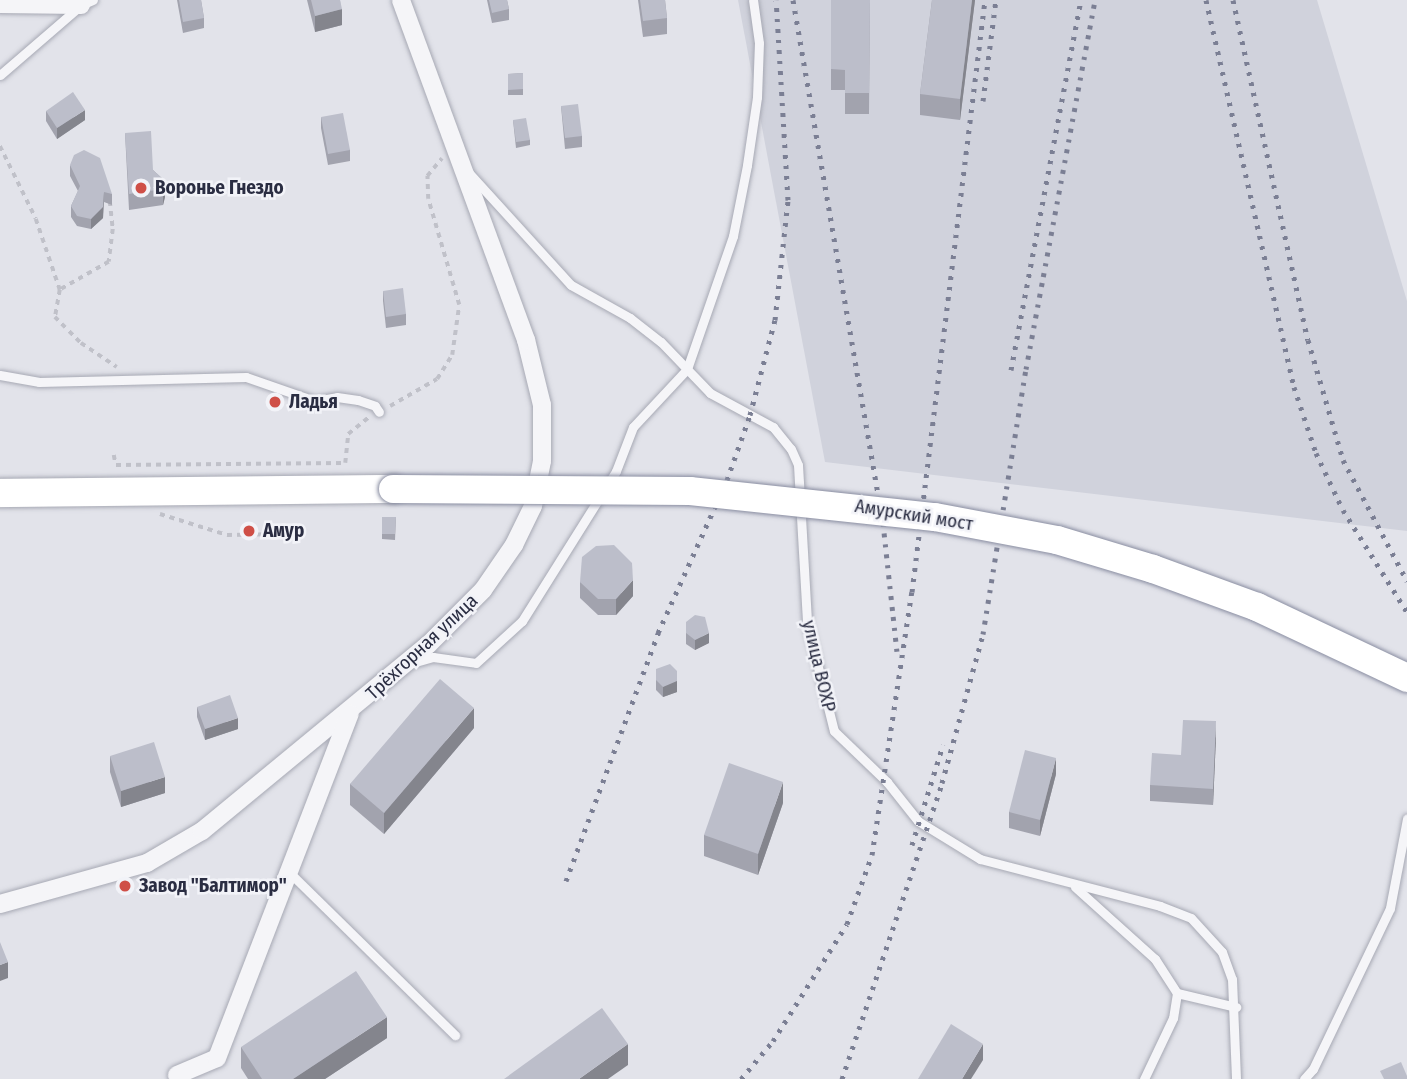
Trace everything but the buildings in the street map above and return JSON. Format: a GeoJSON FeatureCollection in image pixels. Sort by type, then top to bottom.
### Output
{"type":"FeatureCollection","features":[{"type":"Feature","properties":{"kind":"highway","name":"Амурский мост"},"geometry":{"type":"LineString","coordinates":[[0,493],[393,489],[690,491],[949,519],[1057,540],[1153,569],[1257,607],[1407,678]]}},
{"type":"Feature","properties":{"kind":"street","name":"Трёхгорная улица"},"geometry":{"type":"LineString","coordinates":[[0,904],[147,863],[202,831],[351,712],[483,590],[514,545],[533,506],[542,461],[542,405],[526,340],[401,0]]}},
{"type":"Feature","properties":{"kind":"street"},"geometry":{"type":"LineString","coordinates":[[0,4],[87,2]]}},
{"type":"Feature","properties":{"kind":"street"},"geometry":{"type":"LineString","coordinates":[[177,1075],[218,1058],[351,712]]}},
{"type":"Feature","properties":{"kind":"lane"},"geometry":{"type":"LineString","coordinates":[[403,666],[433,657],[476,663],[522,621],[616,471],[634,427],[687,369],[733,236],[747,166],[757,97],[759,43],[753,0]]}},
{"type":"Feature","properties":{"kind":"lane"},"geometry":{"type":"LineString","coordinates":[[0,75],[87,2]]}},
{"type":"Feature","properties":{"kind":"lane","name":"улица ВОХР"},"geometry":{"type":"LineString","coordinates":[[464,169],[495,197],[556,271],[630,318],[710,393],[773,427],[792,449],[798,465],[807,623],[834,732],[928,827],[980,859],[1074,886],[1160,906],[1191,918],[1222,952],[1236,1007],[1236,1079]]}},
{"type":"Feature","properties":{"kind":"lane"},"geometry":{"type":"LineString","coordinates":[[0,375],[39,382],[246,377],[315,401],[337,397],[358,400],[375,406],[379,412]]}},
{"type":"Feature","properties":{"kind":"lane"},"geometry":{"type":"LineString","coordinates":[[1304,1079],[1313,1069],[1390,908],[1407,818]]}},
{"type":"Feature","properties":{"kind":"lane"},"geometry":{"type":"LineString","coordinates":[[289,872],[455,1035]]}},
{"type":"Feature","properties":{"kind":"lane"},"geometry":{"type":"LineString","coordinates":[[1074,886],[1155,959],[1177,993],[1173,1018],[1144,1079]]}},
{"type":"Feature","properties":{"kind":"lane"},"geometry":{"type":"LineString","coordinates":[[1177,993],[1236,1007]]}},
{"type":"Feature","properties":{"kind":"path"},"geometry":{"type":"LineString","coordinates":[[0,146],[36,219],[60,290],[55,317],[81,343],[134,378]]}},
{"type":"Feature","properties":{"kind":"path"},"geometry":{"type":"LineString","coordinates":[[114,454],[116,465],[345,463],[348,434],[379,412],[437,379],[452,355],[459,304],[428,199],[427,176],[441,159],[457,152]]}},
{"type":"Feature","properties":{"kind":"path"},"geometry":{"type":"LineString","coordinates":[[60,290],[110,262],[114,229],[109,187]]}},
{"type":"Feature","properties":{"kind":"path"},"geometry":{"type":"LineString","coordinates":[[158,514],[228,535],[294,534]]}},
{"type":"Feature","properties":{"kind":"shaded area"},"geometry":{"type":"Polygon","coordinates":[[[738,0],[1317,0],[1407,301],[1407,531],[825,462],[738,0]]]}},
{"type":"Feature","properties":{"kind":"railway"},"geometry":{"type":"LineString","coordinates":[[566,881],[658,633],[727,480],[750,415],[775,320],[788,200],[776,0]]}},
{"type":"Feature","properties":{"kind":"railway"},"geometry":{"type":"LineString","coordinates":[[793,0],[883,523],[897,652]]}},
{"type":"Feature","properties":{"kind":"railway"},"geometry":{"type":"LineString","coordinates":[[741,1079],[773,1041],[847,924],[872,855],[912,592],[985,0]]}},
{"type":"Feature","properties":{"kind":"railway"},"geometry":{"type":"LineString","coordinates":[[983,101],[996,0]]}},
{"type":"Feature","properties":{"kind":"railway"},"geometry":{"type":"LineString","coordinates":[[1011,370],[1081,0]]}},
{"type":"Feature","properties":{"kind":"railway"},"geometry":{"type":"LineString","coordinates":[[842,1079],[942,783],[983,634],[1026,369],[1095,0]]}},
{"type":"Feature","properties":{"kind":"railway"},"geometry":{"type":"LineString","coordinates":[[1206,0],[1294,387],[1316,453],[1343,510],[1407,612]]}},
{"type":"Feature","properties":{"kind":"railway"},"geometry":{"type":"LineString","coordinates":[[1233,0],[1308,340],[1343,460],[1407,581]]}},
{"type":"Feature","properties":{"kind":"railway"},"geometry":{"type":"LineString","coordinates":[[912,845],[943,745]]}},
{"type":"Feature","properties":{"kind":"place","name":"Воронье Гнездо"},"geometry":{"type":"Point","coordinates":[141,188]}},
{"type":"Feature","properties":{"kind":"place","name":"Ладья"},"geometry":{"type":"Point","coordinates":[275,402]}},
{"type":"Feature","properties":{"kind":"place","name":"Амур"},"geometry":{"type":"Point","coordinates":[249,531]}},
{"type":"Feature","properties":{"kind":"place","name":"Завод \"Балтимор\""},"geometry":{"type":"Point","coordinates":[125,886]}}]}
